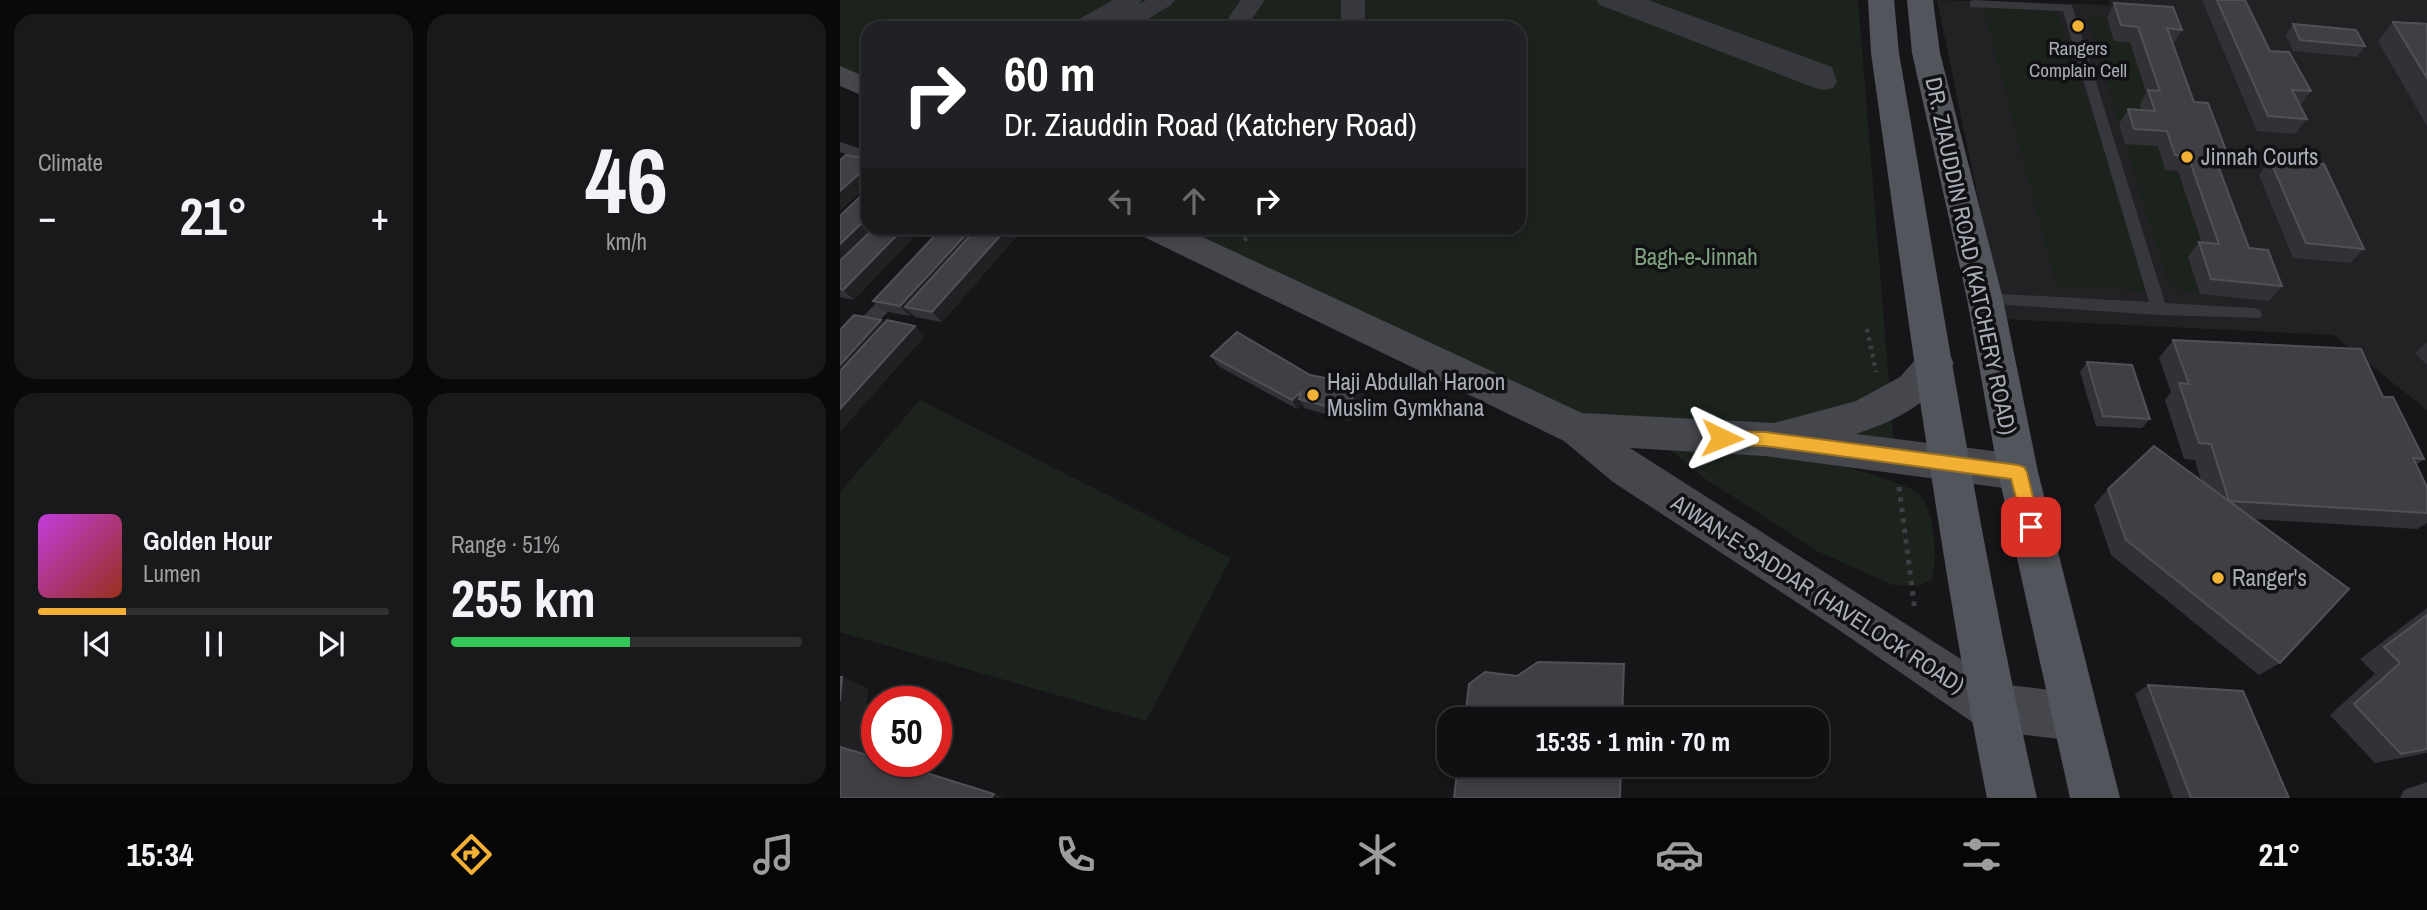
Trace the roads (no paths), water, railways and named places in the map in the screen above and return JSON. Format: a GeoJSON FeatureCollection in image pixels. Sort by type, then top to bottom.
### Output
{"type":"FeatureCollection","features":[{"type":"Feature","properties":{"kind":"main road","name":"DR. ZIAUDDIN ROAD (KATCHERY ROAD)"},"geometry":{"type":"LineString","coordinates":[[1881,0],[1885,53],[1950,463],[1992,707],[2012,798]]}},
{"type":"Feature","properties":{"kind":"main road","name":"DR. ZIAUDDIN ROAD (KATCHERY ROAD)"},"geometry":{"type":"LineString","coordinates":[[1920,0],[1926,53],[1985,299],[2018,472],[2095,798]]}},
{"type":"Feature","properties":{"kind":"main road"},"geometry":{"type":"LineString","coordinates":[[840,75],[861,86]]}},
{"type":"Feature","properties":{"kind":"main road","name":"AIWAN-E-SADDAR (HAVELOCK ROAD)"},"geometry":{"type":"LineString","coordinates":[[1169,235],[1578,429],[1627,470],[1992,707],[2076,717]]}},
{"type":"Feature","properties":{"kind":"main road"},"geometry":{"type":"LineString","coordinates":[[1765,439],[1839,423],[1884,405],[1912,389],[1934,363]]}},
{"type":"Feature","properties":{"kind":"main road","name":"AIWAN-E-SADDAR (HAVELOCK ROAD)"},"geometry":{"type":"LineString","coordinates":[[1578,429],[1765,439],[2018,472]]}},
{"type":"Feature","properties":{"kind":"street"},"geometry":{"type":"LineString","coordinates":[[1093,21],[1130,0]]}},
{"type":"Feature","properties":{"kind":"street"},"geometry":{"type":"LineString","coordinates":[[1106,21],[1142,0]]}},
{"type":"Feature","properties":{"kind":"street"},"geometry":{"type":"LineString","coordinates":[[1128,21],[1163,0]]}},
{"type":"Feature","properties":{"kind":"street"},"geometry":{"type":"LineString","coordinates":[[1140,21],[1175,0]]}},
{"type":"Feature","properties":{"kind":"street"},"geometry":{"type":"LineString","coordinates":[[1237,21],[1253,0]]}},
{"type":"Feature","properties":{"kind":"street"},"geometry":{"type":"LineString","coordinates":[[1248,21],[1264,0]]}},
{"type":"Feature","properties":{"kind":"street"},"geometry":{"type":"LineString","coordinates":[[1341,0],[1341,21]]}},
{"type":"Feature","properties":{"kind":"street"},"geometry":{"type":"LineString","coordinates":[[1353,0],[1353,21]]}},
{"type":"Feature","properties":{"kind":"street"},"geometry":{"type":"LineString","coordinates":[[1608,0],[1824,82],[1823,73],[1626,0]]}},
{"type":"Feature","properties":{"kind":"street"},"geometry":{"type":"LineString","coordinates":[[1659,0],[1822,62],[1821,52],[1678,0]]}},
{"type":"Feature","properties":{"kind":"lane"},"geometry":{"type":"LineString","coordinates":[[1974,4],[2068,8],[2159,309]]}},
{"type":"Feature","properties":{"kind":"lane"},"geometry":{"type":"LineString","coordinates":[[840,147],[861,154]]}},
{"type":"Feature","properties":{"kind":"lane"},"geometry":{"type":"LineString","coordinates":[[840,351],[904,284]]}},
{"type":"Feature","properties":{"kind":"lane"},"geometry":{"type":"LineString","coordinates":[[1985,299],[2254,314]]}},
{"type":"Feature","properties":{"kind":"lane"},"geometry":{"type":"LineString","coordinates":[[2412,798],[2427,793]]}},
{"type":"Feature","properties":{"kind":"place","name":"Rangers Complain Cell"},"geometry":{"type":"Point","coordinates":[2078,26]}},
{"type":"Feature","properties":{"kind":"place","name":"Jinnah Courts"},"geometry":{"type":"Point","coordinates":[2187,157]}},
{"type":"Feature","properties":{"kind":"place","name":"Haji Abdullah Haroon Muslim Gymkhana"},"geometry":{"type":"Point","coordinates":[1313,395]}},
{"type":"Feature","properties":{"kind":"place","name":"Ranger's"},"geometry":{"type":"Point","coordinates":[2218,578]}},
{"type":"Feature","properties":{"kind":"park label","name":"Bagh-e-Jinnah"},"geometry":{"type":"Point","coordinates":[1696,257]}}]}
